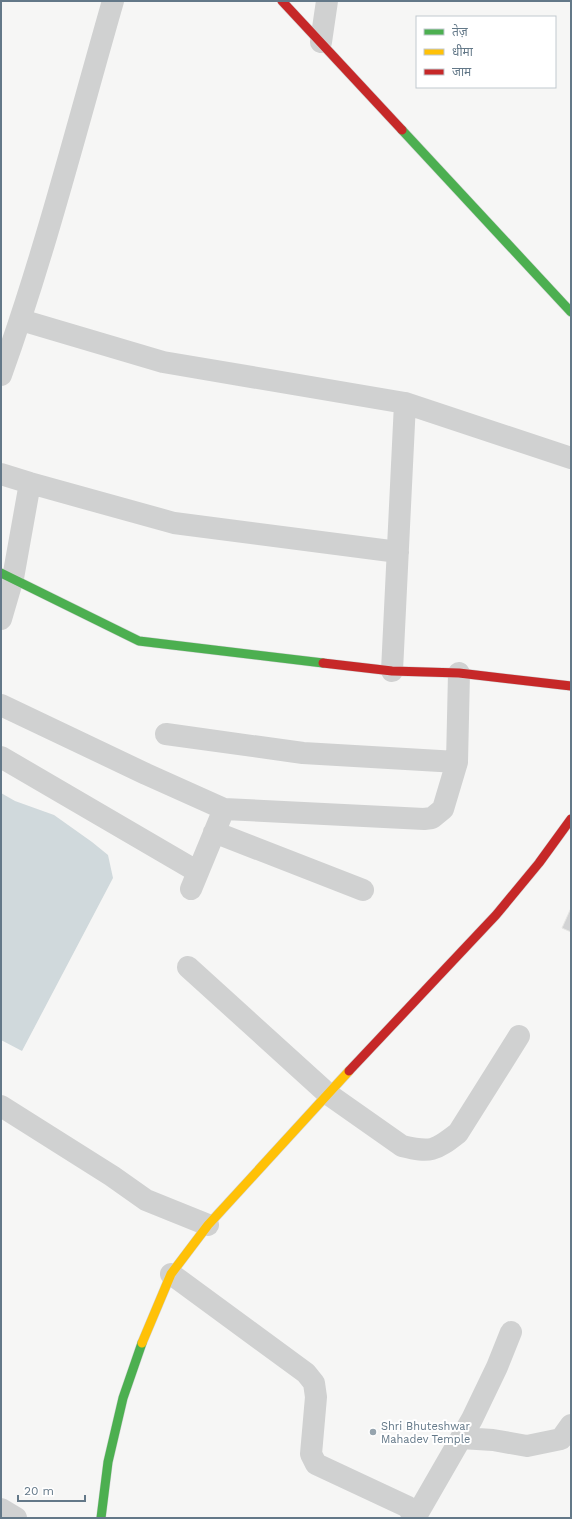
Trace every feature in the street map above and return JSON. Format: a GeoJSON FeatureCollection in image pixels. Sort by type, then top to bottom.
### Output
{"type":"FeatureCollection","features":[{"type":"Feature","properties":{"kind":"street"},"geometry":{"type":"LineString","coordinates":[[1,375],[7,341],[21,320],[112,1]]}},
{"type":"Feature","properties":{"kind":"street"},"geometry":{"type":"LineString","coordinates":[[282,1],[571,312]]}},
{"type":"Feature","properties":{"kind":"street"},"geometry":{"type":"LineString","coordinates":[[321,42],[327,1]]}},
{"type":"Feature","properties":{"kind":"street"},"geometry":{"type":"LineString","coordinates":[[21,320],[163,362],[405,403],[571,458]]}},
{"type":"Feature","properties":{"kind":"street"},"geometry":{"type":"LineString","coordinates":[[392,671],[405,403]]}},
{"type":"Feature","properties":{"kind":"street"},"geometry":{"type":"LineString","coordinates":[[1,474],[174,523],[398,552]]}},
{"type":"Feature","properties":{"kind":"street"},"geometry":{"type":"LineString","coordinates":[[1,619],[7,576],[30,483]]}},
{"type":"Feature","properties":{"kind":"street"},"geometry":{"type":"LineString","coordinates":[[7,576],[139,641],[392,671],[459,672],[571,686]]}},
{"type":"Feature","properties":{"kind":"street"},"geometry":{"type":"LineString","coordinates":[[1,705],[146,774],[224,809],[424,819],[432,818],[443,809],[457,762],[459,672]]}},
{"type":"Feature","properties":{"kind":"street"},"geometry":{"type":"LineString","coordinates":[[166,734],[303,753],[457,762]]}},
{"type":"Feature","properties":{"kind":"street"},"geometry":{"type":"LineString","coordinates":[[1,757],[194,880],[224,809]]}},
{"type":"Feature","properties":{"kind":"street"},"geometry":{"type":"LineString","coordinates":[[102,1518],[108,1462],[123,1398],[144,1336],[171,1274],[208,1225],[328,1094],[496,915],[539,863],[571,818]]}},
{"type":"Feature","properties":{"kind":"street"},"geometry":{"type":"LineString","coordinates":[[214,832],[363,890]]}},
{"type":"Feature","properties":{"kind":"street"},"geometry":{"type":"LineString","coordinates":[[188,967],[328,1094],[402,1146],[415,1149],[433,1150],[444,1144],[458,1133],[519,1036]]}},
{"type":"Feature","properties":{"kind":"street"},"geometry":{"type":"LineString","coordinates":[[1,1106],[112,1176],[146,1200],[208,1225]]}},
{"type":"Feature","properties":{"kind":"street"},"geometry":{"type":"LineString","coordinates":[[171,1274],[306,1373],[314,1383],[316,1397],[311,1454],[316,1464],[408,1507],[414,1518]]}},
{"type":"Feature","properties":{"kind":"street"},"geometry":{"type":"LineString","coordinates":[[414,1518],[472,1419],[497,1367],[511,1332]]}},
{"type":"Feature","properties":{"kind":"street"},"geometry":{"type":"LineString","coordinates":[[461,1438],[493,1440],[527,1446],[561,1439],[571,1425]]}},
{"type":"Feature","properties":{"kind":"street"},"geometry":{"type":"LineString","coordinates":[[1,1509],[16,1518]]}},
{"type":"Feature","properties":{"kind":"shaded area"},"geometry":{"type":"Polygon","coordinates":[[[1,793],[15,801],[54,815],[92,842],[108,855],[113,878],[22,1051],[1,1040],[1,793]]]}},
{"type":"Feature","properties":{"kind":"building"},"geometry":{"type":"Polygon","coordinates":[[[571,908],[571,932],[562,928],[571,908]]]}},
{"type":"Feature","properties":{"kind":"traffic: fast"},"geometry":{"type":"LineString","coordinates":[[402,130],[571,312]]}},
{"type":"Feature","properties":{"kind":"traffic: fast"},"geometry":{"type":"LineString","coordinates":[[1,573],[139,641],[323,663]]}},
{"type":"Feature","properties":{"kind":"traffic: fast"},"geometry":{"type":"LineString","coordinates":[[101,1518],[108,1462],[123,1398],[142,1343]]}},
{"type":"Feature","properties":{"kind":"traffic: slow"},"geometry":{"type":"LineString","coordinates":[[142,1343],[171,1274],[208,1225],[349,1071]]}},
{"type":"Feature","properties":{"kind":"traffic: jam"},"geometry":{"type":"LineString","coordinates":[[282,1],[402,130]]}},
{"type":"Feature","properties":{"kind":"traffic: jam"},"geometry":{"type":"LineString","coordinates":[[323,663],[392,671],[459,673],[571,686]]}},
{"type":"Feature","properties":{"kind":"traffic: jam"},"geometry":{"type":"LineString","coordinates":[[349,1071],[496,915],[539,863],[571,819]]}},
{"type":"Feature","properties":{"kind":"place","name":"Shri Bhuteshwar Mahadev Temple"},"geometry":{"type":"Point","coordinates":[373,1432]}}]}
